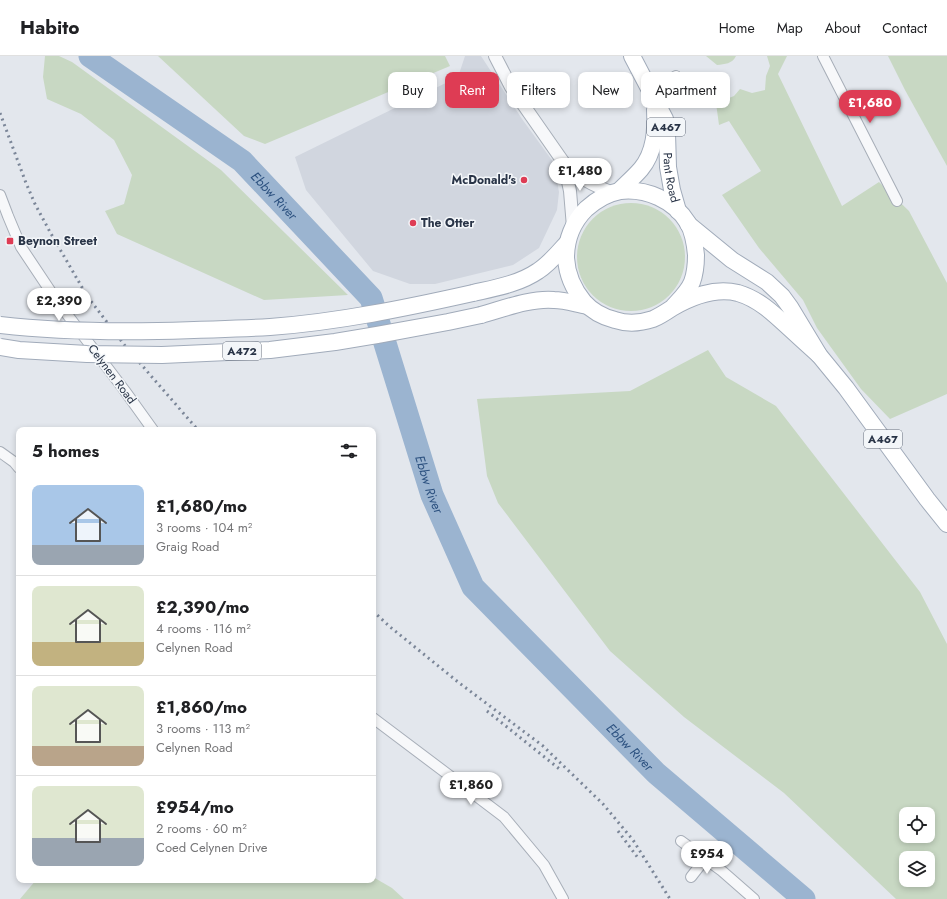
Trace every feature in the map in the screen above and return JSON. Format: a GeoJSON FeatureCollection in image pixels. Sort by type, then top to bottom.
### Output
{"type":"FeatureCollection","features":[{"type":"Feature","properties":{"kind":"main road","name":"Pant Road"},"geometry":{"type":"LineString","coordinates":[[632,56],[641,74]]}},
{"type":"Feature","properties":{"kind":"main road","name":"Pant Road"},"geometry":{"type":"LineString","coordinates":[[616,192],[641,169],[650,156],[656,124],[654,108]]}},
{"type":"Feature","properties":{"kind":"main road","name":"Pant Road"},"geometry":{"type":"LineString","coordinates":[[659,108],[665,119],[668,168],[672,190],[678,210]]}},
{"type":"Feature","properties":{"kind":"main road","name":"A472"},"geometry":{"type":"LineString","coordinates":[[616,192],[642,192],[663,199],[678,210],[688,224],[695,247],[696,260],[694,271],[692,281],[687,290],[672,308],[653,319],[632,323],[608,319],[587,306],[578,294],[568,274],[566,265],[567,243],[573,227],[579,217],[593,204],[616,192]]}},
{"type":"Feature","properties":{"kind":"main road","name":"A467"},"geometry":{"type":"LineString","coordinates":[[688,224],[728,256],[768,282],[778,291],[790,307],[819,354],[947,524]]}},
{"type":"Feature","properties":{"kind":"main road","name":"A472"},"geometry":{"type":"LineString","coordinates":[[0,325],[102,332],[214,330],[270,327],[326,320],[416,306],[511,283],[537,272],[567,243]]}},
{"type":"Feature","properties":{"kind":"main road","name":"A467"},"geometry":{"type":"LineString","coordinates":[[672,308],[692,298],[709,292],[723,291],[737,293],[752,298],[764,305],[819,354]]}},
{"type":"Feature","properties":{"kind":"main road","name":"A472"},"geometry":{"type":"LineString","coordinates":[[0,347],[19,350],[87,354],[162,355],[270,350],[383,334],[448,322],[522,304],[546,300],[565,301],[587,306]]}},
{"type":"Feature","properties":{"kind":"street"},"geometry":{"type":"LineString","coordinates":[[495,56],[511,87],[564,164],[584,180],[598,187],[616,192]]}},
{"type":"Feature","properties":{"kind":"street"},"geometry":{"type":"LineString","coordinates":[[823,56],[897,202]]}},
{"type":"Feature","properties":{"kind":"street"},"geometry":{"type":"LineString","coordinates":[[564,164],[570,191],[573,227]]}},
{"type":"Feature","properties":{"kind":"street","name":"Celynen Road"},"geometry":{"type":"LineString","coordinates":[[0,195],[4,218],[21,248],[57,301],[151,427]]}},
{"type":"Feature","properties":{"kind":"street"},"geometry":{"type":"LineString","coordinates":[[0,452],[16,464]]}},
{"type":"Feature","properties":{"kind":"street"},"geometry":{"type":"LineString","coordinates":[[376,720],[504,818],[544,865],[563,899]]}},
{"type":"Feature","properties":{"kind":"street"},"geometry":{"type":"LineString","coordinates":[[681,841],[722,871],[754,899]]}},
{"type":"Feature","properties":{"kind":"street"},"geometry":{"type":"LineString","coordinates":[[691,877],[705,859]]}},
{"type":"Feature","properties":{"kind":"shaded area"},"geometry":{"type":"Polygon","coordinates":[[[465,56],[481,56],[491,72],[460,72],[465,56]]]}},
{"type":"Feature","properties":{"kind":"shaded area"},"geometry":{"type":"Polygon","coordinates":[[[445,83],[445,108],[499,108],[499,84],[507,96],[507,108],[515,108],[554,163],[559,192],[557,210],[539,248],[513,265],[435,284],[410,284],[373,271],[306,190],[295,157],[395,108],[437,108],[437,87],[445,83]]]}},
{"type":"Feature","properties":{"kind":"green space"},"geometry":{"type":"Polygon","coordinates":[[[45,56],[59,56],[72,62],[221,170],[348,295],[264,300],[117,234],[105,211],[124,204],[132,175],[114,140],[81,114],[47,99],[43,77],[45,56]]]}},
{"type":"Feature","properties":{"kind":"green space"},"geometry":{"type":"Polygon","coordinates":[[[158,56],[445,56],[450,66],[436,72],[388,72],[388,92],[265,144],[244,136],[158,56]]]}},
{"type":"Feature","properties":{"kind":"green space"},"geometry":{"type":"Polygon","coordinates":[[[706,56],[736,56],[730,62],[717,65],[706,56]]]}},
{"type":"Feature","properties":{"kind":"green space"},"geometry":{"type":"Polygon","coordinates":[[[767,56],[787,56],[778,74],[842,206],[879,182],[909,211],[947,283],[947,394],[890,419],[861,389],[817,328],[803,300],[759,248],[722,195],[761,171],[729,121],[719,125],[717,108],[730,108],[730,98],[734,96],[740,89],[752,93],[765,90],[766,76],[770,66],[767,56]]]}},
{"type":"Feature","properties":{"kind":"green space"},"geometry":{"type":"Polygon","coordinates":[[[888,56],[947,56],[947,166],[905,90],[888,56]]]}},
{"type":"Feature","properties":{"kind":"green space"},"geometry":{"type":"Polygon","coordinates":[[[631,203],[652,207],[669,219],[681,236],[685,257],[681,278],[669,295],[652,307],[631,311],[610,307],[593,295],[581,278],[577,257],[581,236],[593,219],[610,207],[631,203]]]}},
{"type":"Feature","properties":{"kind":"green space"},"geometry":{"type":"Polygon","coordinates":[[[708,350],[726,377],[776,406],[920,592],[947,644],[947,899],[896,899],[784,793],[684,717],[610,651],[498,503],[487,476],[477,399],[630,391],[708,350]]]}},
{"type":"Feature","properties":{"kind":"green space"},"geometry":{"type":"Polygon","coordinates":[[[376,879],[392,888],[404,899],[20,899],[33,883],[376,883],[376,879]]]}},
{"type":"Feature","properties":{"kind":"waterway","name":"Ebbw River"},"geometry":{"type":"LineString","coordinates":[[90,56],[242,161],[371,298],[432,495],[473,587],[656,773],[804,899]]}},
{"type":"Feature","properties":{"kind":"railway"},"geometry":{"type":"LineString","coordinates":[[0,113],[35,204],[87,296],[126,347],[195,427]]}},
{"type":"Feature","properties":{"kind":"railway"},"geometry":{"type":"LineString","coordinates":[[376,614],[458,682],[543,746],[603,804],[633,840],[670,899]]}},
{"type":"Feature","properties":{"kind":"railway"},"geometry":{"type":"LineString","coordinates":[[487,711],[562,771]]}},
{"type":"Feature","properties":{"kind":"railway"},"geometry":{"type":"LineString","coordinates":[[618,831],[638,858]]}},
{"type":"Feature","properties":{"kind":"place","name":"McDonald's"},"geometry":{"type":"Point","coordinates":[524,180]}},
{"type":"Feature","properties":{"kind":"place","name":"The Otter"},"geometry":{"type":"Point","coordinates":[413,223]}},
{"type":"Feature","properties":{"kind":"place","name":"Beynon Street"},"geometry":{"type":"Point","coordinates":[10,241]}}]}
